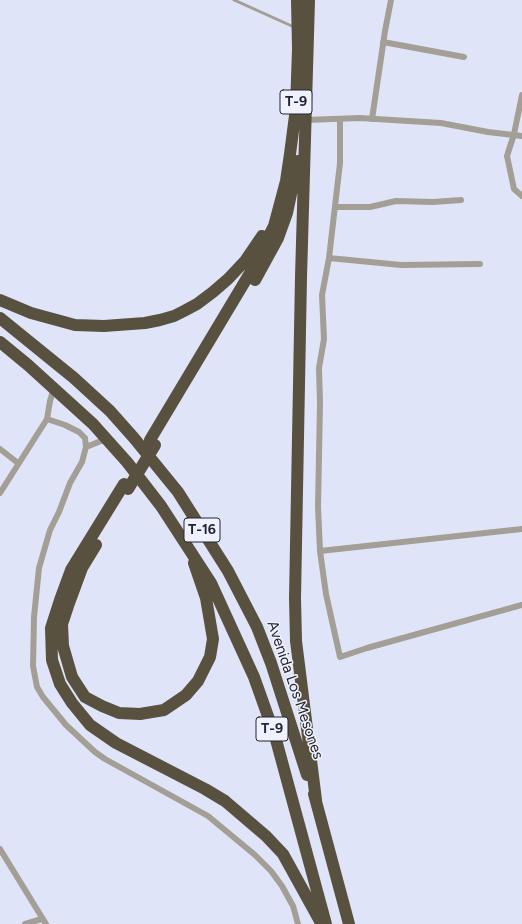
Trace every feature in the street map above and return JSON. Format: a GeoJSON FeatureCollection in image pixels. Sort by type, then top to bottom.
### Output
{"type":"FeatureCollection","features":[{"type":"Feature","properties":{"kind":"highway","name":"T-9"},"geometry":{"type":"LineString","coordinates":[[280,204],[290,154],[296,108],[298,49],[297,0]]}},
{"type":"Feature","properties":{"kind":"highway","name":"T-9"},"geometry":{"type":"LineString","coordinates":[[306,120],[309,0]]}},
{"type":"Feature","properties":{"kind":"highway"},"geometry":{"type":"LineString","coordinates":[[152,442],[261,271],[278,238],[287,213],[306,120]]}},
{"type":"Feature","properties":{"kind":"highway"},"geometry":{"type":"LineString","coordinates":[[306,120],[301,284],[295,598],[296,640],[316,800]]}},
{"type":"Feature","properties":{"kind":"highway"},"geometry":{"type":"LineString","coordinates":[[0,300],[31,313],[75,325],[104,326],[133,324],[160,320],[174,316],[202,300],[228,279],[245,261],[262,237],[280,204]]}},
{"type":"Feature","properties":{"kind":"highway"},"geometry":{"type":"LineString","coordinates":[[188,545],[206,598],[213,639],[210,657],[198,681],[186,695],[164,710],[140,714],[119,713],[102,706],[85,696],[72,677],[63,646],[62,624],[82,568],[126,486],[250,273],[274,226],[280,204]]}},
{"type":"Feature","properties":{"kind":"highway","name":"Avenida Los Mesones"},"geometry":{"type":"LineString","coordinates":[[0,318],[74,378],[110,411],[178,492],[228,571],[257,627],[271,663],[316,800],[349,924]]}},
{"type":"Feature","properties":{"kind":"highway","name":"T-16"},"geometry":{"type":"LineString","coordinates":[[0,342],[54,388],[93,424],[144,481],[188,545]]}},
{"type":"Feature","properties":{"kind":"highway"},"geometry":{"type":"LineString","coordinates":[[126,486],[71,570],[60,600],[51,628],[52,660],[60,684],[72,703],[90,725],[116,743],[225,801],[266,836],[283,854],[321,924]]}},
{"type":"Feature","properties":{"kind":"highway","name":"T-9"},"geometry":{"type":"LineString","coordinates":[[188,545],[211,583],[254,677],[275,736],[326,924]]}},
{"type":"Feature","properties":{"kind":"street"},"geometry":{"type":"LineString","coordinates":[[372,119],[383,42],[391,0]]}},
{"type":"Feature","properties":{"kind":"street"},"geometry":{"type":"LineString","coordinates":[[383,42],[464,58]]}},
{"type":"Feature","properties":{"kind":"street"},"geometry":{"type":"LineString","coordinates":[[522,95],[514,134],[507,156],[514,189],[522,196]]}},
{"type":"Feature","properties":{"kind":"street"},"geometry":{"type":"LineString","coordinates":[[340,119],[340,163],[336,207],[330,258],[322,296],[324,339],[319,368],[320,403],[318,507],[320,551],[326,594],[340,657],[374,646],[522,605]]}},
{"type":"Feature","properties":{"kind":"street"},"geometry":{"type":"LineString","coordinates":[[306,120],[372,119],[441,123],[488,132],[522,136]]}},
{"type":"Feature","properties":{"kind":"street"},"geometry":{"type":"LineString","coordinates":[[336,207],[370,207],[396,201],[433,202],[461,200]]}},
{"type":"Feature","properties":{"kind":"street"},"geometry":{"type":"LineString","coordinates":[[330,258],[401,265],[480,264]]}},
{"type":"Feature","properties":{"kind":"street"},"geometry":{"type":"LineString","coordinates":[[0,493],[47,419],[54,388]]}},
{"type":"Feature","properties":{"kind":"street"},"geometry":{"type":"LineString","coordinates":[[47,419],[65,425],[79,432],[84,438],[86,447],[82,462],[70,483],[48,535],[39,568],[34,617],[33,666],[37,687],[43,698],[66,725],[95,752],[208,816],[255,855],[271,871],[282,886],[293,906],[298,924]]}},
{"type":"Feature","properties":{"kind":"street"},"geometry":{"type":"LineString","coordinates":[[86,447],[106,439]]}},
{"type":"Feature","properties":{"kind":"street"},"geometry":{"type":"LineString","coordinates":[[0,449],[18,463]]}},
{"type":"Feature","properties":{"kind":"street"},"geometry":{"type":"LineString","coordinates":[[320,551],[522,529]]}},
{"type":"Feature","properties":{"kind":"street"},"geometry":{"type":"LineString","coordinates":[[0,849],[44,921],[25,924]]}},
{"type":"Feature","properties":{"kind":"lane"},"geometry":{"type":"LineString","coordinates":[[234,0],[298,29]]}}]}
